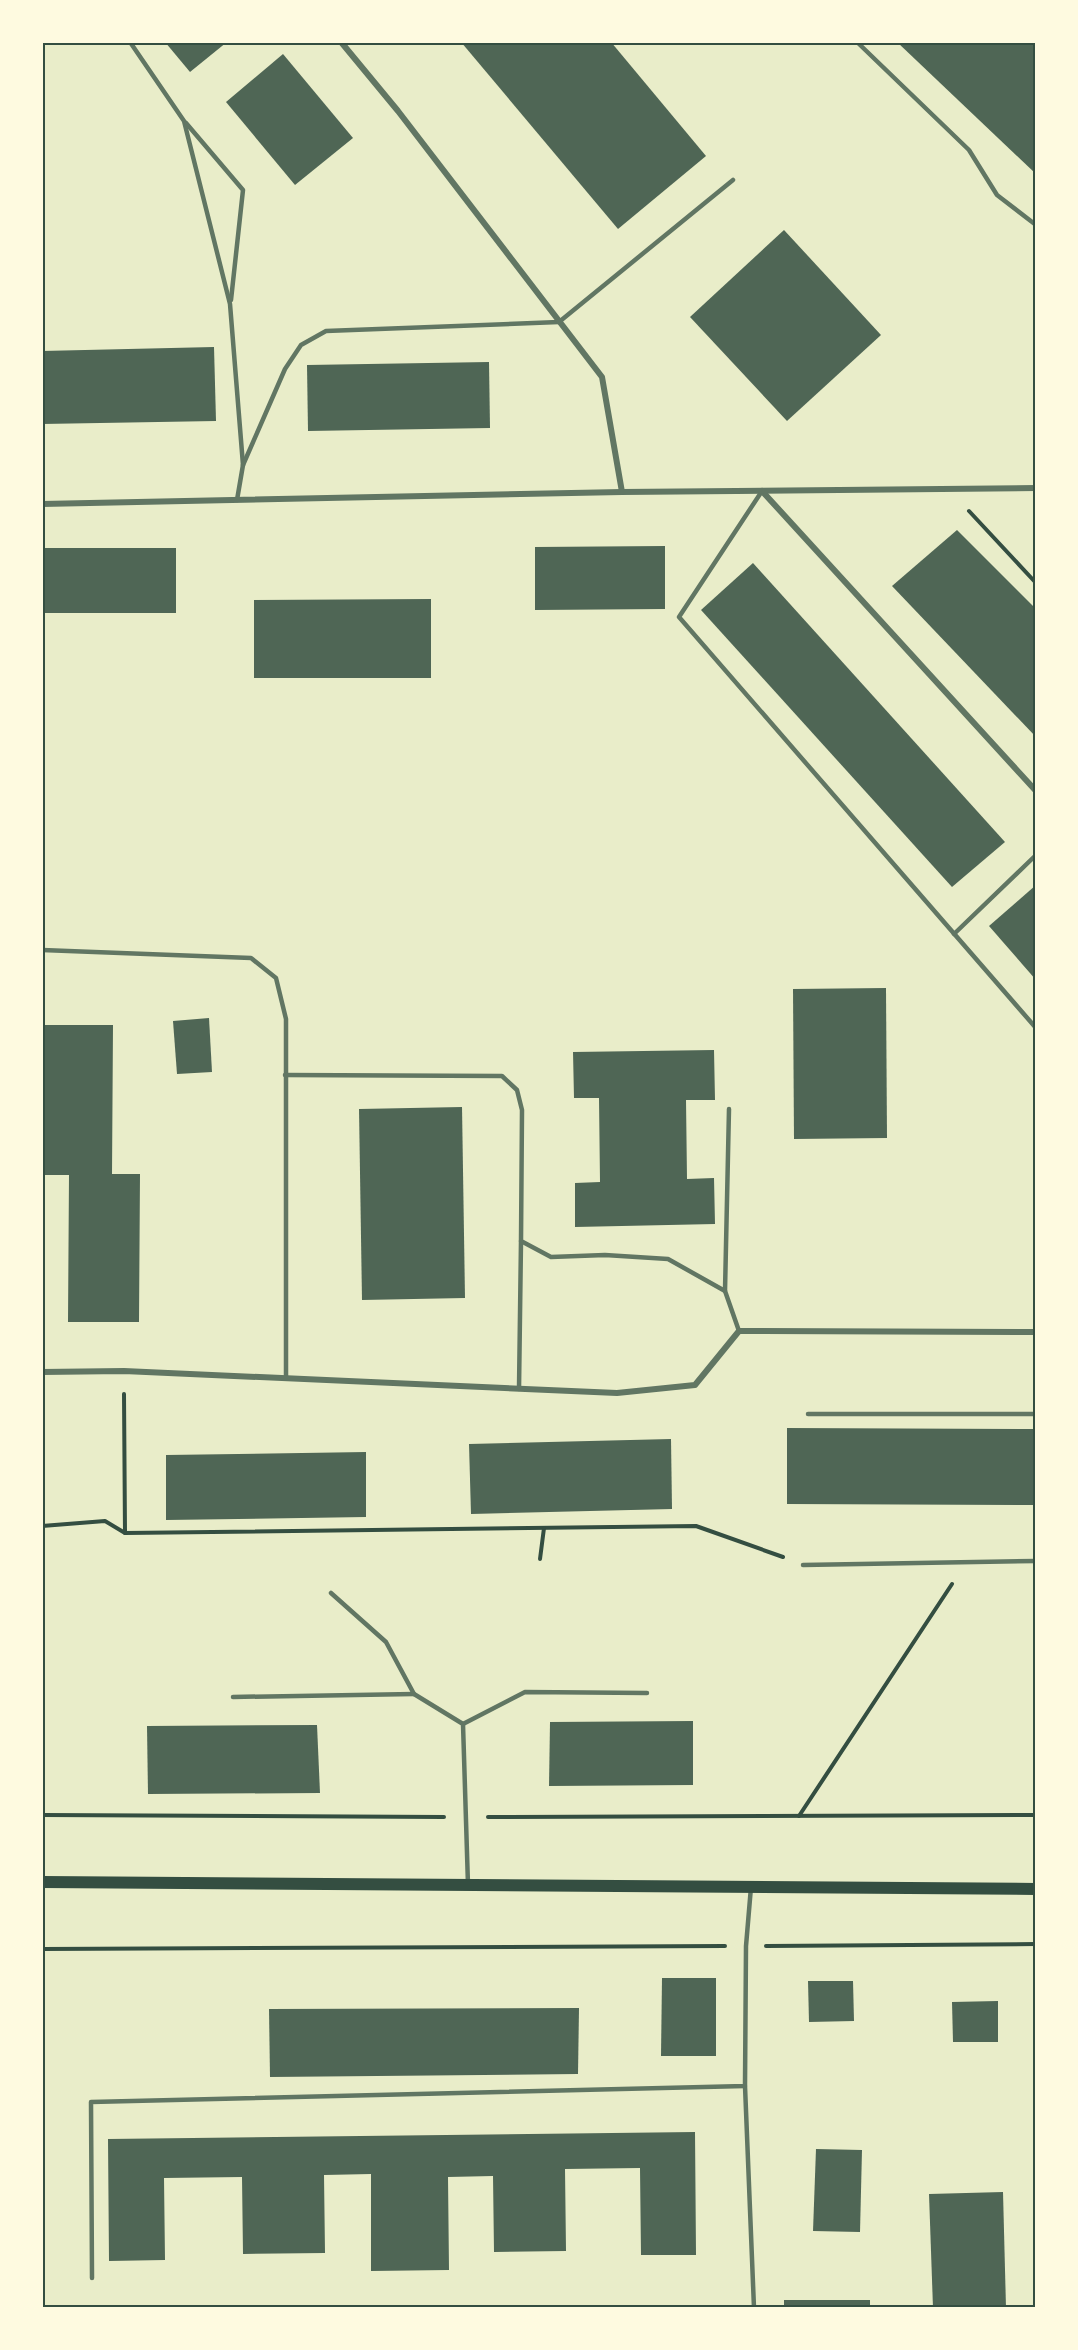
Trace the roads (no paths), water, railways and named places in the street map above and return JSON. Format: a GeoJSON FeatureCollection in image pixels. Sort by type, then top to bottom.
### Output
{"type":"FeatureCollection","features":[{"type":"Feature","properties":{"kind":"main road"},"geometry":{"type":"LineString","coordinates":[[42,1882],[1036,1889]]}},
{"type":"Feature","properties":{"kind":"street"},"geometry":{"type":"LineString","coordinates":[[341,42],[398,111],[602,377],[622,492]]}},
{"type":"Feature","properties":{"kind":"street"},"geometry":{"type":"LineString","coordinates":[[42,504],[622,492],[1036,488]]}},
{"type":"Feature","properties":{"kind":"street"},"geometry":{"type":"LineString","coordinates":[[762,491],[1036,790]]}},
{"type":"Feature","properties":{"kind":"street"},"geometry":{"type":"LineString","coordinates":[[42,1371],[124,1371],[617,1393],[695,1385],[738,1331],[1036,1332]]}},
{"type":"Feature","properties":{"kind":"lane"},"geometry":{"type":"LineString","coordinates":[[130,42],[184,121],[243,190],[230,304]]}},
{"type":"Feature","properties":{"kind":"lane"},"geometry":{"type":"LineString","coordinates":[[857,42],[969,150],[997,195],[1036,225]]}},
{"type":"Feature","properties":{"kind":"lane"},"geometry":{"type":"LineString","coordinates":[[184,121],[230,304],[243,465]]}},
{"type":"Feature","properties":{"kind":"lane"},"geometry":{"type":"LineString","coordinates":[[237,500],[243,465],[285,369],[301,345],[326,331],[560,322],[733,180]]}},
{"type":"Feature","properties":{"kind":"lane"},"geometry":{"type":"LineString","coordinates":[[762,491],[679,617],[1036,1028]]}},
{"type":"Feature","properties":{"kind":"lane"},"geometry":{"type":"LineString","coordinates":[[954,934],[1036,855]]}},
{"type":"Feature","properties":{"kind":"lane"},"geometry":{"type":"LineString","coordinates":[[42,950],[252,958],[276,978],[286,1019],[286,1378]]}},
{"type":"Feature","properties":{"kind":"lane"},"geometry":{"type":"LineString","coordinates":[[285,1075],[502,1076],[517,1090],[522,1110],[519,1389]]}},
{"type":"Feature","properties":{"kind":"lane"},"geometry":{"type":"LineString","coordinates":[[729,1109],[724,1291],[738,1331]]}},
{"type":"Feature","properties":{"kind":"lane"},"geometry":{"type":"LineString","coordinates":[[521,1241],[551,1257],[605,1255],[668,1259],[724,1291]]}},
{"type":"Feature","properties":{"kind":"lane"},"geometry":{"type":"LineString","coordinates":[[808,1414],[1036,1414]]}},
{"type":"Feature","properties":{"kind":"lane"},"geometry":{"type":"LineString","coordinates":[[803,1565],[1036,1561]]}},
{"type":"Feature","properties":{"kind":"lane"},"geometry":{"type":"LineString","coordinates":[[331,1593],[386,1642],[414,1695]]}},
{"type":"Feature","properties":{"kind":"lane"},"geometry":{"type":"LineString","coordinates":[[463,1724],[525,1692],[647,1693]]}},
{"type":"Feature","properties":{"kind":"lane"},"geometry":{"type":"LineString","coordinates":[[232,1697],[414,1695],[463,1724]]}},
{"type":"Feature","properties":{"kind":"lane"},"geometry":{"type":"LineString","coordinates":[[463,1724],[468,1885]]}},
{"type":"Feature","properties":{"kind":"lane"},"geometry":{"type":"LineString","coordinates":[[751,1887],[746,1946],[745,2086],[754,2308]]}},
{"type":"Feature","properties":{"kind":"lane"},"geometry":{"type":"LineString","coordinates":[[92,2277],[91,2102],[745,2086]]}}]}
